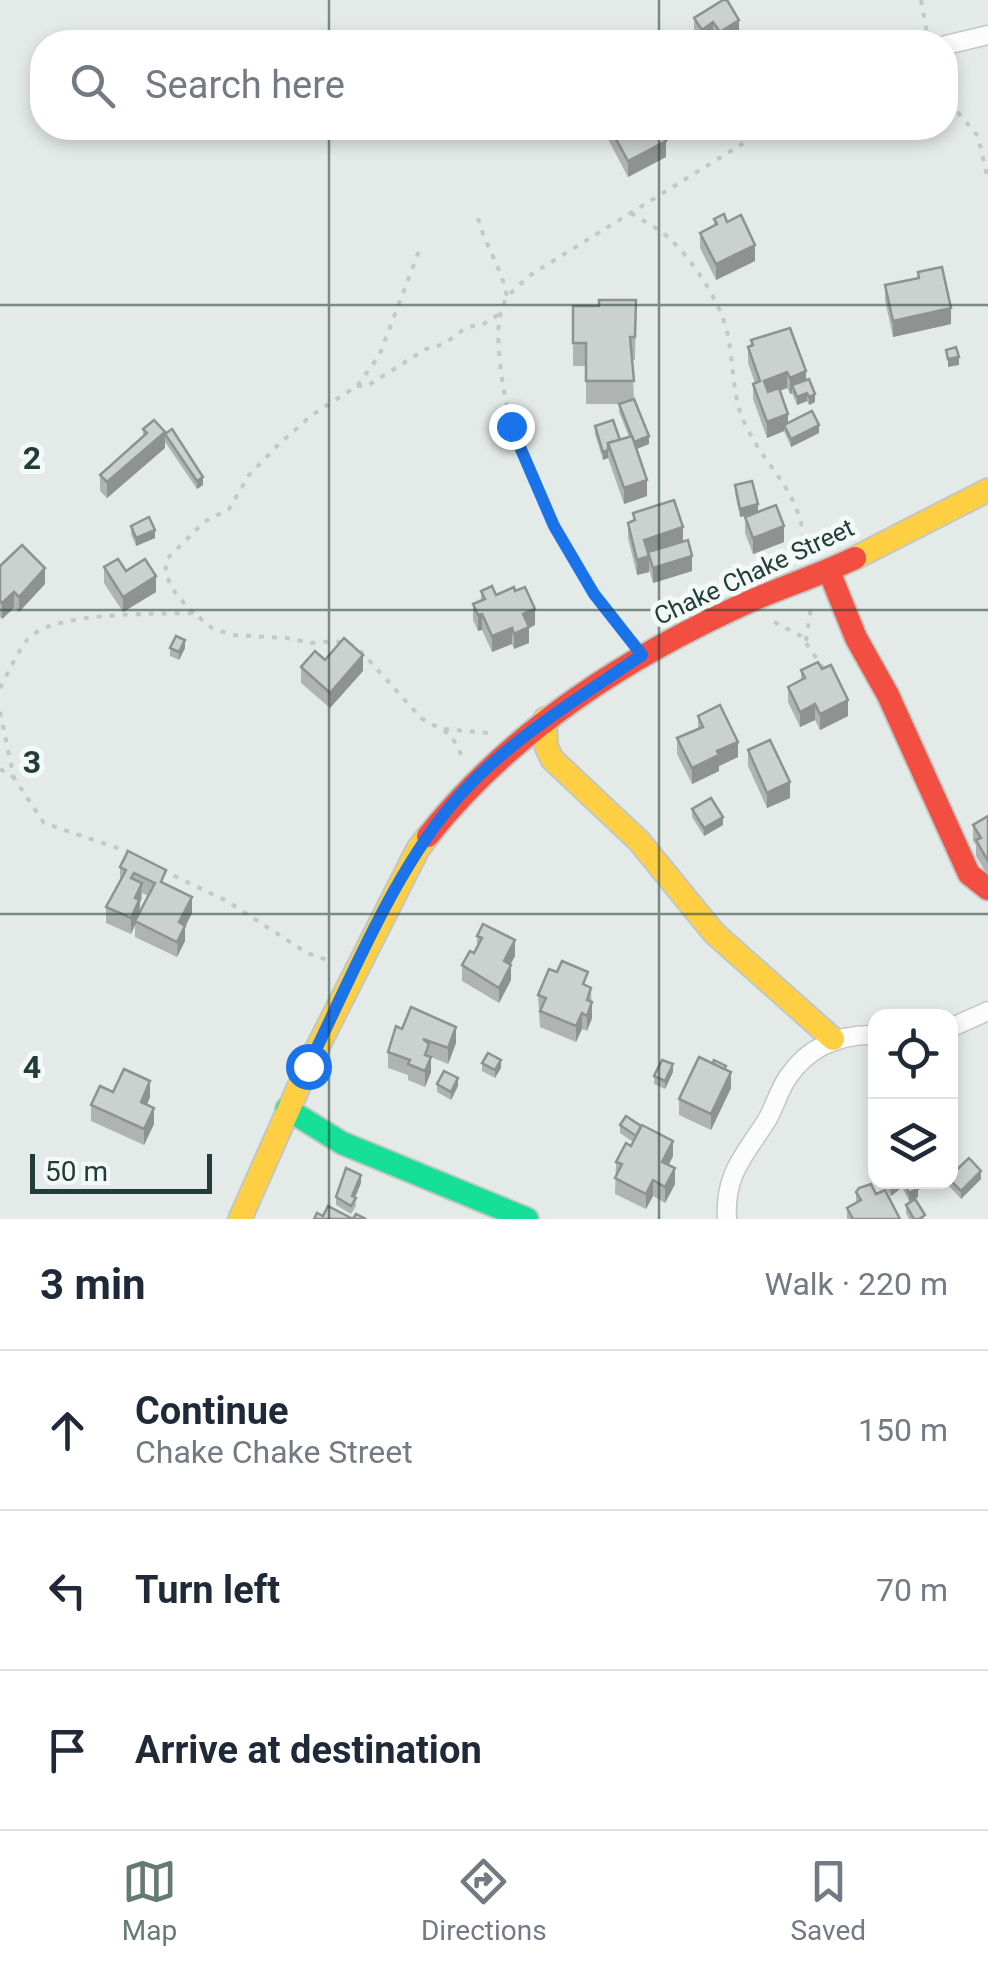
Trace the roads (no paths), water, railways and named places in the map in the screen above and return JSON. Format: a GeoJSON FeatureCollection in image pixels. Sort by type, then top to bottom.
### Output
{"type":"FeatureCollection","features":[{"type":"Feature","properties":{"kind":"street"},"geometry":{"type":"LineString","coordinates":[[958,42],[988,35]]}},
{"type":"Feature","properties":{"kind":"street","name":"Chake Chake Street"},"geometry":{"type":"LineString","coordinates":[[240,1219],[287,1109],[418,848],[464,791],[545,719],[642,655],[756,599],[816,576],[988,490]]}},
{"type":"Feature","properties":{"kind":"street"},"geometry":{"type":"LineString","coordinates":[[816,576],[888,695],[969,874],[988,889]]}},
{"type":"Feature","properties":{"kind":"street"},"geometry":{"type":"LineString","coordinates":[[545,719],[546,746],[558,766],[639,841],[714,932],[833,1039]]}},
{"type":"Feature","properties":{"kind":"street"},"geometry":{"type":"LineString","coordinates":[[958,1025],[988,1012]]}},
{"type":"Feature","properties":{"kind":"street"},"geometry":{"type":"LineString","coordinates":[[727,1219],[734,1166],[770,1115],[788,1077],[833,1039],[868,1035]]}},
{"type":"Feature","properties":{"kind":"street"},"geometry":{"type":"LineString","coordinates":[[287,1109],[342,1144],[528,1219]]}}]}
